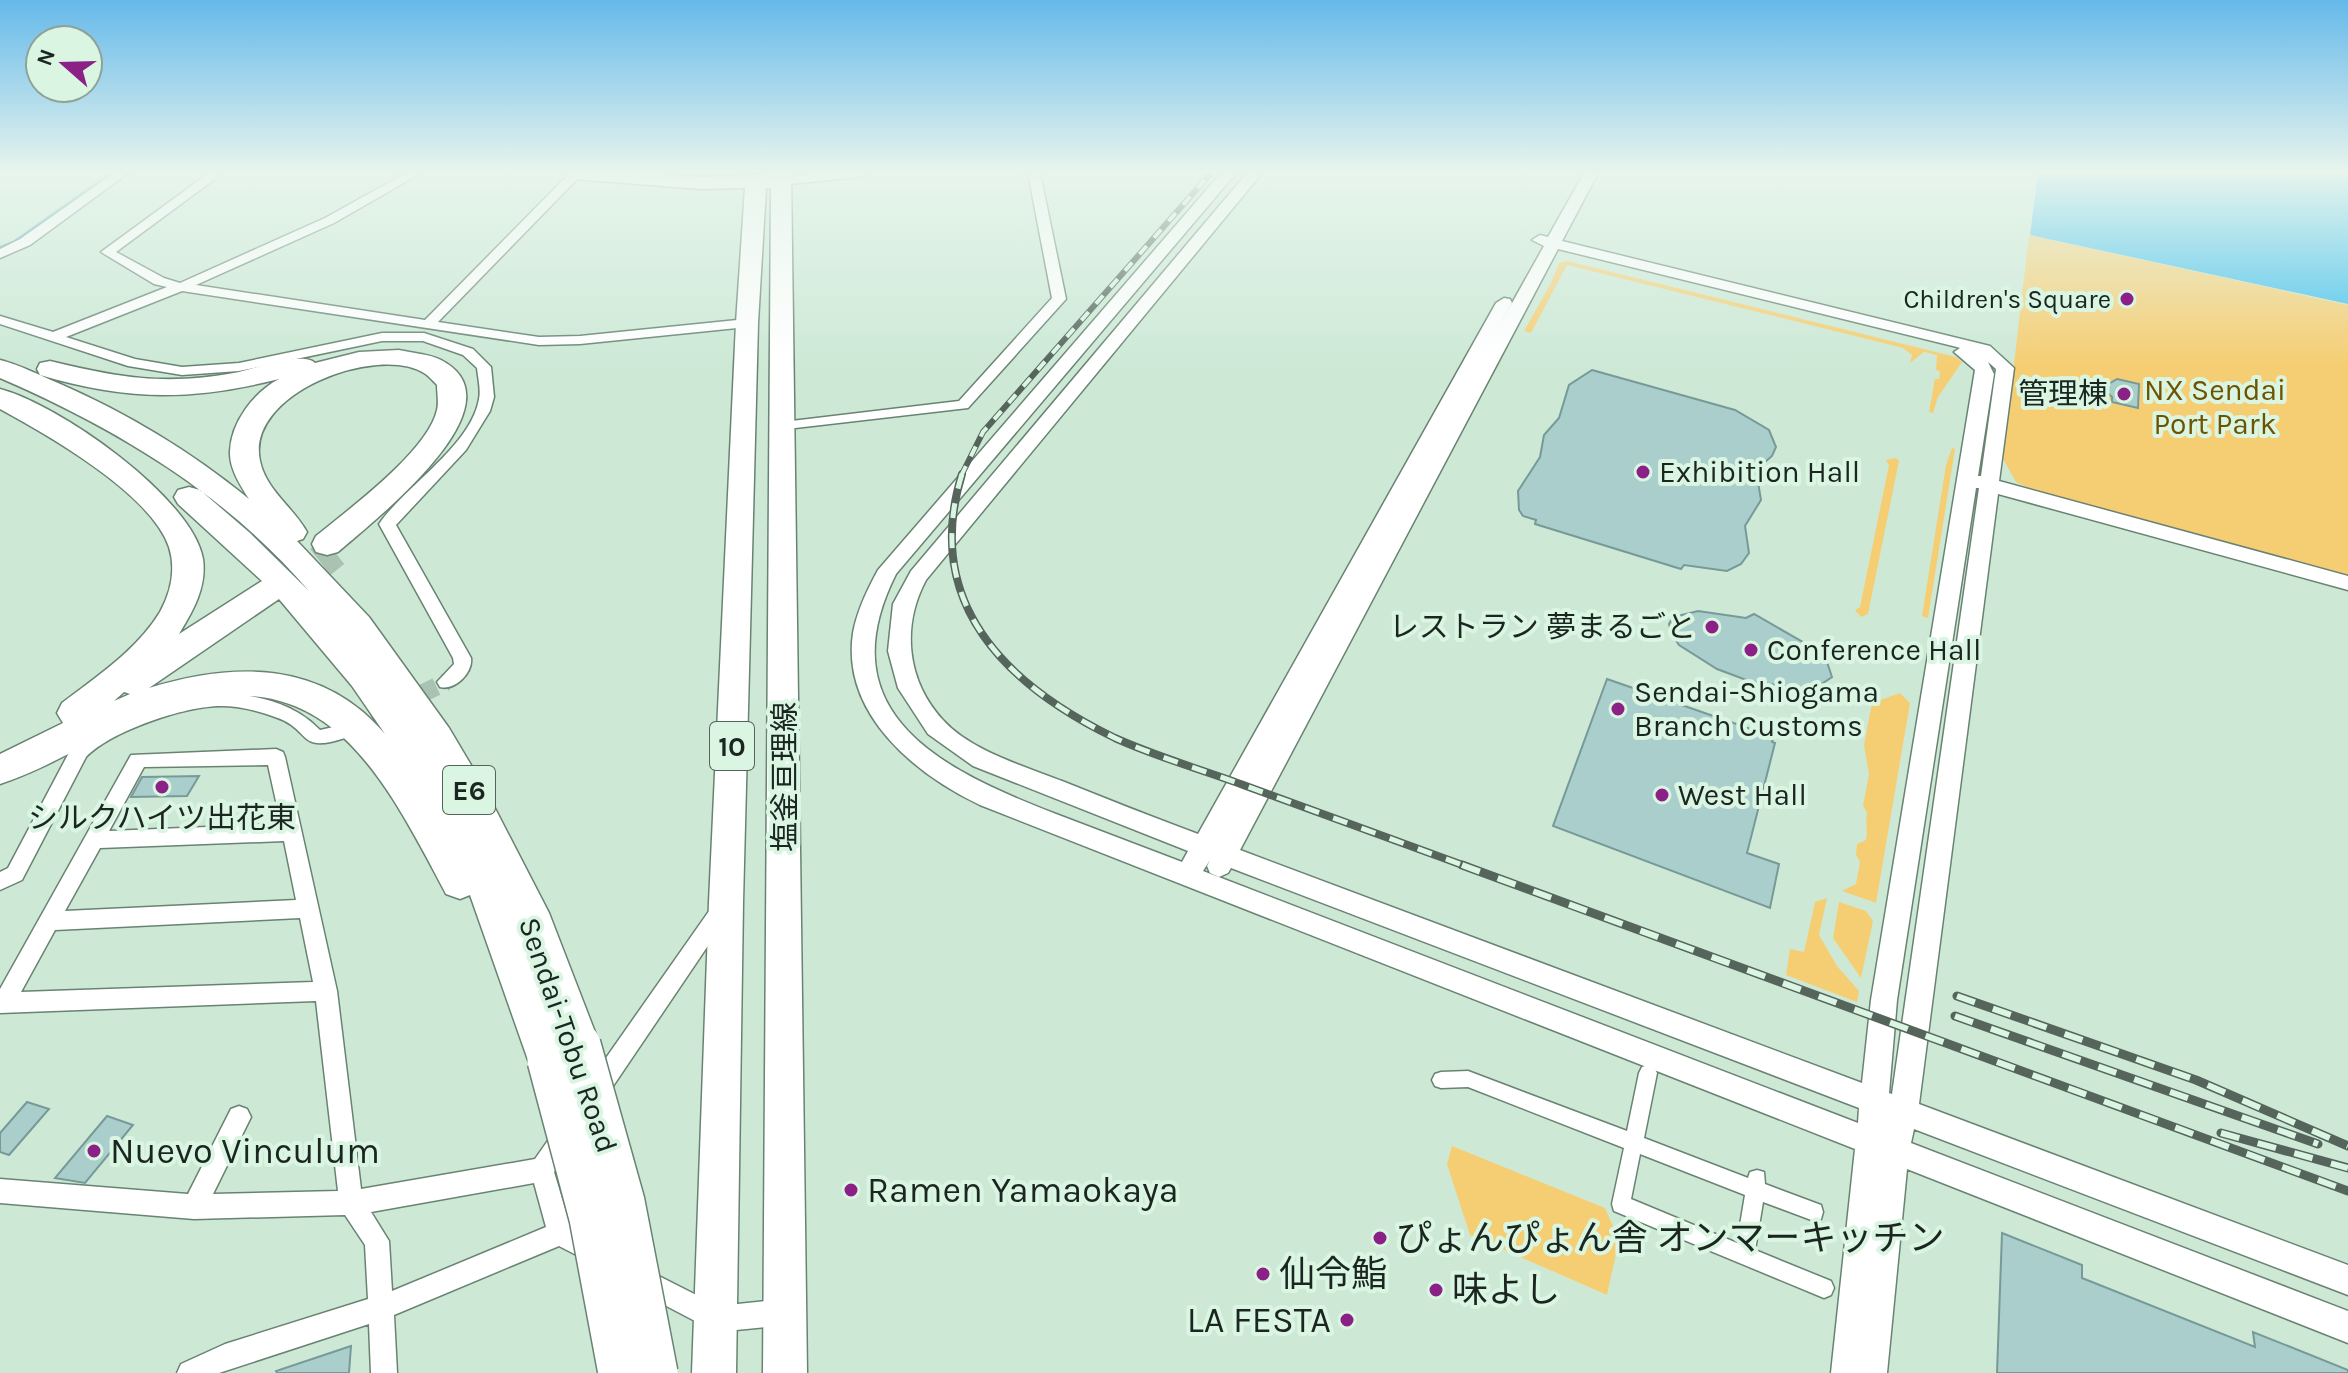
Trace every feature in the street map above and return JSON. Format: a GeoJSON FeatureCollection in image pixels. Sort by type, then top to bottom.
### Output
{"type":"FeatureCollection","features":[{"type":"Feature","properties":{"kind":"highway"},"geometry":{"type":"LineString","coordinates":[[0,353],[107,386],[151,390],[224,384],[336,356],[382,349],[419,351],[446,360],[461,375],[467,394],[457,425],[405,486],[299,572],[53,744]]}},
{"type":"Feature","properties":{"kind":"highway"},"geometry":{"type":"LineString","coordinates":[[0,749],[74,713],[167,661],[299,572],[388,490],[440,431],[454,400],[448,379],[434,366],[410,358],[390,356],[352,360],[316,371],[289,385],[267,401],[249,424],[244,447],[245,460],[259,491],[370,619],[400,678]]}},
{"type":"Feature","properties":{"kind":"highway","name":"E6"},"geometry":{"type":"LineString","coordinates":[[0,368],[70,398],[153,444],[213,486],[299,572]]}},
{"type":"Feature","properties":{"kind":"highway","name":"E6"},"geometry":{"type":"LineString","coordinates":[[0,387],[81,427],[179,489],[299,572]]}},
{"type":"Feature","properties":{"kind":"highway"},"geometry":{"type":"LineString","coordinates":[[0,398],[70,437],[134,486],[179,534],[189,562],[184,594],[163,632],[119,678],[74,713]]}},
{"type":"Feature","properties":{"kind":"highway","name":"Sendai-Tobu Road"},"geometry":{"type":"LineString","coordinates":[[299,572],[361,626],[400,678],[473,797],[544,946],[558,1052],[620,1373]]}},
{"type":"Feature","properties":{"kind":"highway","name":"Sendai-Tobu Road"},"geometry":{"type":"LineString","coordinates":[[299,572],[338,641],[369,681],[420,759],[451,814],[490,897],[623,1202],[656,1373]]}},
{"type":"Feature","properties":{"kind":"highway"},"geometry":{"type":"LineString","coordinates":[[0,770],[140,704],[217,683],[278,684],[322,701],[366,737],[395,774],[428,825],[558,1052]]}},
{"type":"Feature","properties":{"kind":"main road","name":"塩釜亘理線"},"geometry":{"type":"LineString","coordinates":[[714,1373],[726,902],[747,323],[757,237]]}},
{"type":"Feature","properties":{"kind":"main road","name":"塩釜亘理線"},"geometry":{"type":"LineString","coordinates":[[769,237],[783,427],[785,1373]]}},
{"type":"Feature","properties":{"kind":"street"},"geometry":{"type":"LineString","coordinates":[[0,254],[32,237]]}},
{"type":"Feature","properties":{"kind":"street"},"geometry":{"type":"LineString","coordinates":[[128,237],[107,252],[159,281],[181,287],[539,341],[580,340],[747,323]]}},
{"type":"Feature","properties":{"kind":"street"},"geometry":{"type":"LineString","coordinates":[[56,336],[237,264],[293,237]]}},
{"type":"Feature","properties":{"kind":"street"},"geometry":{"type":"LineString","coordinates":[[427,325],[513,237]]}},
{"type":"Feature","properties":{"kind":"street"},"geometry":{"type":"LineString","coordinates":[[783,427],[963,405],[1059,299],[1047,237]]}},
{"type":"Feature","properties":{"kind":"street"},"geometry":{"type":"LineString","coordinates":[[1174,237],[909,543],[888,570],[874,596],[863,650],[871,689],[905,745],[928,767],[956,785],[2348,1327]]}},
{"type":"Feature","properties":{"kind":"street"},"geometry":{"type":"LineString","coordinates":[[1201,237],[935,554],[903,604],[900,660],[909,688],[936,728],[981,759],[1213,850],[2348,1280]]}},
{"type":"Feature","properties":{"kind":"street"},"geometry":{"type":"LineString","coordinates":[[1199,880],[1548,237]]}},
{"type":"Feature","properties":{"kind":"street"},"geometry":{"type":"LineString","coordinates":[[1544,245],[1549,237]]}},
{"type":"Feature","properties":{"kind":"street"},"geometry":{"type":"LineString","coordinates":[[1544,245],[1963,352],[1983,366],[1985,374],[1966,479],[1935,697],[1884,1000],[1873,1099],[1884,1147],[1871,1373]]}},
{"type":"Feature","properties":{"kind":"street"},"geometry":{"type":"LineString","coordinates":[[1544,245],[1984,350],[2005,368],[1904,1111],[1884,1147],[1847,1373]]}},
{"type":"Feature","properties":{"kind":"street"},"geometry":{"type":"LineString","coordinates":[[0,320],[133,363],[182,371],[239,367],[382,337],[424,337],[457,347],[478,359],[484,367],[487,397],[475,427],[445,465],[387,524],[462,658],[463,666],[446,682]]}},
{"type":"Feature","properties":{"kind":"street"},"geometry":{"type":"LineString","coordinates":[[1966,479],[2348,583]]}},
{"type":"Feature","properties":{"kind":"street"},"geometry":{"type":"LineString","coordinates":[[0,881],[15,874],[83,747],[145,717],[167,708],[221,699],[261,704],[280,711],[297,718],[313,735],[322,738],[338,733]]}},
{"type":"Feature","properties":{"kind":"street"},"geometry":{"type":"LineString","coordinates":[[2,1003],[52,921],[138,760],[276,757],[326,991],[351,1203],[377,1241],[383,1307],[384,1373]]}},
{"type":"Feature","properties":{"kind":"street"},"geometry":{"type":"LineString","coordinates":[[96,840],[294,832]]}},
{"type":"Feature","properties":{"kind":"street"},"geometry":{"type":"LineString","coordinates":[[0,1191],[194,1207],[351,1203],[542,1170],[726,902]]}},
{"type":"Feature","properties":{"kind":"street"},"geometry":{"type":"LineString","coordinates":[[52,921],[307,909]]}},
{"type":"Feature","properties":{"kind":"street"},"geometry":{"type":"LineString","coordinates":[[2,1003],[326,991]]}},
{"type":"Feature","properties":{"kind":"street"},"geometry":{"type":"LineString","coordinates":[[1648,1073],[1621,1204],[1824,1288]]}},
{"type":"Feature","properties":{"kind":"street"},"geometry":{"type":"LineString","coordinates":[[1441,1080],[1468,1079],[1633,1143],[1756,1185],[1814,1212]]}},
{"type":"Feature","properties":{"kind":"street"},"geometry":{"type":"LineString","coordinates":[[194,1207],[239,1117]]}},
{"type":"Feature","properties":{"kind":"street"},"geometry":{"type":"LineString","coordinates":[[542,1170],[560,1233],[716,1319],[786,1311]]}},
{"type":"Feature","properties":{"kind":"street"},"geometry":{"type":"LineString","coordinates":[[1745,1255],[1756,1185]]}},
{"type":"Feature","properties":{"kind":"street"},"geometry":{"type":"LineString","coordinates":[[190,1373],[225,1357],[383,1307],[560,1233]]}},
{"type":"Feature","properties":{"kind":"green space","name":"NX Sendai Port Park"},"geometry":{"type":"Polygon","coordinates":[[[2029,237],[2348,305],[2348,577],[2037,492],[2016,482],[2003,459],[2029,237]]]}},
{"type":"Feature","properties":{"kind":"green space"},"geometry":{"type":"Polygon","coordinates":[[[1567,261],[1956,357],[1962,362],[1938,397],[1933,413],[1929,412],[1935,379],[1939,379],[1940,371],[1936,370],[1937,355],[1924,352],[1910,363],[1912,355],[1903,348],[1567,265],[1531,333],[1524,331],[1559,263],[1567,261]]]}},
{"type":"Feature","properties":{"kind":"green space"},"geometry":{"type":"Polygon","coordinates":[[[1952,448],[1955,449],[1928,618],[1922,616],[1946,465],[1952,448]]]}},
{"type":"Feature","properties":{"kind":"green space"},"geometry":{"type":"Polygon","coordinates":[[[1896,458],[1899,461],[1868,614],[1861,617],[1855,610],[1860,607],[1889,465],[1886,460],[1896,458]]]}},
{"type":"Feature","properties":{"kind":"green space"},"geometry":{"type":"Polygon","coordinates":[[[1900,693],[1910,703],[1876,903],[1842,891],[1856,884],[1860,862],[1856,855],[1857,844],[1866,840],[1867,812],[1863,806],[1869,774],[1864,745],[1872,703],[1900,693]]]}},
{"type":"Feature","properties":{"kind":"green space"},"geometry":{"type":"Polygon","coordinates":[[[1827,898],[1819,935],[1837,966],[1859,991],[1857,1002],[1786,975],[1790,949],[1804,952],[1815,902],[1827,898]]]}},
{"type":"Feature","properties":{"kind":"green space"},"geometry":{"type":"Polygon","coordinates":[[[1839,902],[1866,911],[1873,921],[1861,978],[1833,938],[1839,902]]]}},
{"type":"Feature","properties":{"kind":"green space"},"geometry":{"type":"Polygon","coordinates":[[[1452,1146],[1605,1208],[1619,1240],[1607,1295],[1470,1235],[1447,1164],[1452,1146]]]}},
{"type":"Feature","properties":{"kind":"water"},"geometry":{"type":"Polygon","coordinates":[[[2040,237],[2348,237],[2348,304],[2040,237]]]}},
{"type":"Feature","properties":{"kind":"building","name":"Exhibition Hall"},"geometry":{"type":"Polygon","coordinates":[[[1592,370],[1735,410],[1769,430],[1776,447],[1772,456],[1756,470],[1761,500],[1745,526],[1749,553],[1741,564],[1727,571],[1684,565],[1681,569],[1535,524],[1536,520],[1523,516],[1519,510],[1518,491],[1540,457],[1544,435],[1559,418],[1569,385],[1592,370]]]}},
{"type":"Feature","properties":{"kind":"building","name":"管理棟"},"geometry":{"type":"Polygon","coordinates":[[[2117,379],[2139,384],[2138,408],[2112,402],[2112,397],[2102,388],[2117,379]]]}},
{"type":"Feature","properties":{"kind":"building","name":"Conference Hall"},"geometry":{"type":"Polygon","coordinates":[[[1698,611],[1746,618],[1754,614],[1815,649],[1827,662],[1832,677],[1817,687],[1798,688],[1749,681],[1717,669],[1679,645],[1671,633],[1669,624],[1673,617],[1698,611]]]}},
{"type":"Feature","properties":{"kind":"building","name":"West Hall"},"geometry":{"type":"Polygon","coordinates":[[[1607,679],[1774,737],[1747,853],[1779,864],[1770,908],[1553,826],[1607,679]]]}},
{"type":"Feature","properties":{"kind":"building","name":"シルクハイツ出花東"},"geometry":{"type":"Polygon","coordinates":[[[199,776],[187,796],[131,797],[142,777],[199,776]]]}},
{"type":"Feature","properties":{"kind":"building"},"geometry":{"type":"Polygon","coordinates":[[[27,1102],[49,1109],[9,1155],[0,1152],[0,1133],[27,1102]]]}},
{"type":"Feature","properties":{"kind":"building","name":"Nuevo Vinculum"},"geometry":{"type":"Polygon","coordinates":[[[107,1116],[133,1125],[85,1183],[55,1178],[107,1116]]]}},
{"type":"Feature","properties":{"kind":"building"},"geometry":{"type":"Polygon","coordinates":[[[2002,1233],[2082,1265],[2082,1278],[2255,1347],[2253,1332],[2348,1370],[2348,1373],[1997,1373],[2002,1233]]]}},
{"type":"Feature","properties":{"kind":"building"},"geometry":{"type":"Polygon","coordinates":[[[351,1346],[349,1373],[276,1371],[351,1346]]]}},
{"type":"Feature","properties":{"kind":"waterway"},"geometry":{"type":"LineString","coordinates":[[0,248],[22,237]]}},
{"type":"Feature","properties":{"kind":"tunnel"},"geometry":{"type":"LineString","coordinates":[[281,593],[334,551]]}},
{"type":"Feature","properties":{"kind":"tunnel"},"geometry":{"type":"LineString","coordinates":[[347,729],[446,682]]}},
{"type":"Feature","properties":{"kind":"railway"},"geometry":{"type":"LineString","coordinates":[[962,474],[983,432],[1155,237]]}},
{"type":"Feature","properties":{"kind":"railway"},"geometry":{"type":"LineString","coordinates":[[962,474],[953,520],[954,562],[964,600],[983,634],[1008,665],[1039,693],[1075,717],[1131,745],[1468,867]]}},
{"type":"Feature","properties":{"kind":"railway"},"geometry":{"type":"LineString","coordinates":[[1462,865],[2348,1191]]}},
{"type":"Feature","properties":{"kind":"railway"},"geometry":{"type":"LineString","coordinates":[[1957,996],[2196,1080],[2348,1146]]}},
{"type":"Feature","properties":{"kind":"railway"},"geometry":{"type":"LineString","coordinates":[[1955,1016],[2318,1144]]}},
{"type":"Feature","properties":{"kind":"railway"},"geometry":{"type":"LineString","coordinates":[[2221,1133],[2348,1168]]}},
{"type":"Feature","properties":{"kind":"place","name":"Children's Square"},"geometry":{"type":"Point","coordinates":[2127,299]}},
{"type":"Feature","properties":{"kind":"place","name":"管理棟"},"geometry":{"type":"Point","coordinates":[2124,394]}},
{"type":"Feature","properties":{"kind":"place","name":"Exhibition Hall"},"geometry":{"type":"Point","coordinates":[1643,472]}},
{"type":"Feature","properties":{"kind":"place","name":"レストラン 夢まるごと"},"geometry":{"type":"Point","coordinates":[1712,627]}},
{"type":"Feature","properties":{"kind":"place","name":"Conference Hall"},"geometry":{"type":"Point","coordinates":[1751,650]}},
{"type":"Feature","properties":{"kind":"place","name":"Sendai-Shiogama Branch Customs"},"geometry":{"type":"Point","coordinates":[1618,709]}},
{"type":"Feature","properties":{"kind":"place","name":"シルクハイツ出花東"},"geometry":{"type":"Point","coordinates":[162,787]}},
{"type":"Feature","properties":{"kind":"place","name":"West Hall"},"geometry":{"type":"Point","coordinates":[1662,795]}},
{"type":"Feature","properties":{"kind":"place","name":"Nuevo Vinculum"},"geometry":{"type":"Point","coordinates":[94,1151]}},
{"type":"Feature","properties":{"kind":"place","name":"Ramen Yamaokaya"},"geometry":{"type":"Point","coordinates":[851,1190]}},
{"type":"Feature","properties":{"kind":"place","name":"ぴょんぴょん舎 オンマーキッチン"},"geometry":{"type":"Point","coordinates":[1380,1238]}},
{"type":"Feature","properties":{"kind":"place","name":"仙令鮨"},"geometry":{"type":"Point","coordinates":[1263,1274]}},
{"type":"Feature","properties":{"kind":"place","name":"味よし"},"geometry":{"type":"Point","coordinates":[1436,1290]}},
{"type":"Feature","properties":{"kind":"place","name":"LA FESTA"},"geometry":{"type":"Point","coordinates":[1347,1320]}}]}
